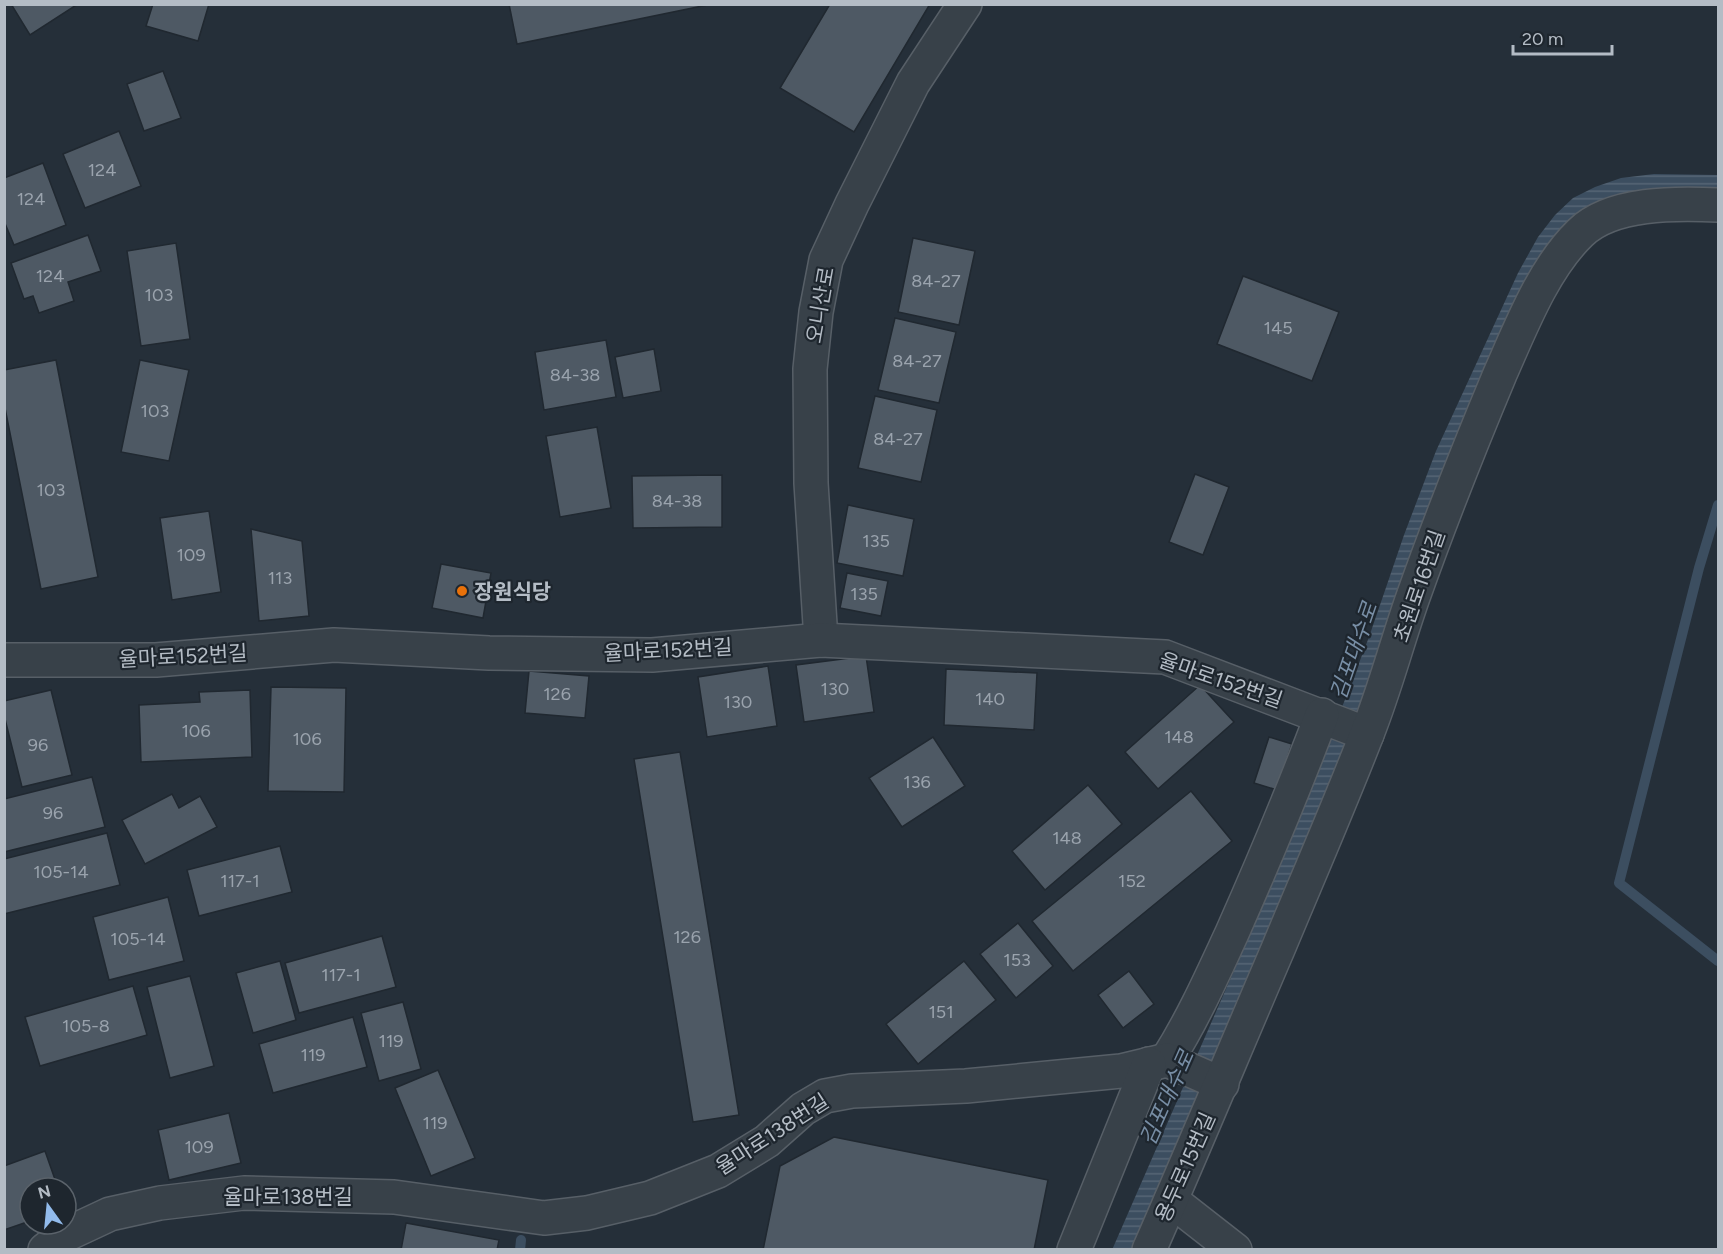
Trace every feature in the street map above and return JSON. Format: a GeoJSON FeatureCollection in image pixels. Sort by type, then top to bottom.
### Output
{"type":"FeatureCollection","features":[{"type":"Feature","properties":{"kind":"lane","name":"오니산로"},"geometry":{"type":"LineString","coordinates":[[821,640],[811,483],[810,369],[816,312],[826,260],[914,83],[965,4]]}},
{"type":"Feature","properties":{"kind":"lane","name":"초원로16번길"},"geometry":{"type":"LineString","coordinates":[[1222,1084],[1367,734],[1412,600],[1462,464],[1512,346],[1544,283],[1563,250],[1584,229],[1611,214],[1639,207],[1719,205]]}},
{"type":"Feature","properties":{"kind":"lane","name":"율마로152번길"},"geometry":{"type":"LineString","coordinates":[[4,660],[156,660],[333,645],[489,653],[652,655],[821,640],[1165,657],[1367,734]]}},
{"type":"Feature","properties":{"kind":"lane"},"geometry":{"type":"LineString","coordinates":[[1074,1250],[1158,1062],[1188,1028],[1290,799],[1322,716]]}},
{"type":"Feature","properties":{"kind":"lane"},"geometry":{"type":"LineString","coordinates":[[1158,1062],[1222,1084]]}},
{"type":"Feature","properties":{"kind":"lane","name":"율마로138번길"},"geometry":{"type":"LineString","coordinates":[[45,1250],[63,1236],[110,1214],[160,1203],[244,1193],[394,1197],[544,1218],[587,1213],[650,1198],[718,1171],[767,1141],[803,1109],[825,1096],[852,1091],[966,1086],[1109,1072],[1158,1062]]}},
{"type":"Feature","properties":{"kind":"lane","name":"용두로15번길"},"geometry":{"type":"LineString","coordinates":[[1149,1250],[1222,1084]]}},
{"type":"Feature","properties":{"kind":"lane"},"geometry":{"type":"LineString","coordinates":[[1171,1200],[1235,1250]]}},
{"type":"Feature","properties":{"kind":"water"},"geometry":{"type":"Polygon","coordinates":[[[1654,174],[1718,175],[1718,194],[1577,220],[1365,700],[1134,1249],[1112,1250],[1291,840],[1369,637],[1436,451],[1518,273],[1538,237],[1555,215],[1573,198],[1621,178],[1654,174]]]}},
{"type":"Feature","properties":{"kind":"building"},"geometry":{"type":"Polygon","coordinates":[[[11,4],[78,4],[30,35],[11,4]]]}},
{"type":"Feature","properties":{"kind":"building"},"geometry":{"type":"Polygon","coordinates":[[[153,4],[209,4],[198,41],[146,26],[153,4]]]}},
{"type":"Feature","properties":{"kind":"building"},"geometry":{"type":"Polygon","coordinates":[[[509,4],[712,4],[517,44],[509,4]]]}},
{"type":"Feature","properties":{"kind":"building"},"geometry":{"type":"Polygon","coordinates":[[[830,4],[930,4],[854,132],[780,88],[830,4]]]}},
{"type":"Feature","properties":{"kind":"building"},"geometry":{"type":"Polygon","coordinates":[[[163,71],[181,118],[144,131],[127,84],[163,71]]]}},
{"type":"Feature","properties":{"kind":"building"},"geometry":{"type":"Polygon","coordinates":[[[119,131],[141,186],[85,208],[63,154],[119,131]]]}},
{"type":"Feature","properties":{"kind":"building"},"geometry":{"type":"Polygon","coordinates":[[[43,163],[66,225],[14,245],[4,221],[4,178],[43,163]]]}},
{"type":"Feature","properties":{"kind":"building"},"geometry":{"type":"Polygon","coordinates":[[[88,235],[101,271],[68,282],[74,301],[39,313],[33,296],[24,299],[11,263],[88,235]]]}},
{"type":"Feature","properties":{"kind":"building"},"geometry":{"type":"Polygon","coordinates":[[[913,238],[975,251],[959,325],[898,312],[913,238]]]}},
{"type":"Feature","properties":{"kind":"building"},"geometry":{"type":"Polygon","coordinates":[[[176,243],[190,339],[141,346],[127,251],[176,243]]]}},
{"type":"Feature","properties":{"kind":"building"},"geometry":{"type":"Polygon","coordinates":[[[1243,276],[1339,312],[1312,381],[1217,344],[1243,276]]]}},
{"type":"Feature","properties":{"kind":"building"},"geometry":{"type":"Polygon","coordinates":[[[895,318],[956,332],[939,403],[878,390],[895,318]]]}},
{"type":"Feature","properties":{"kind":"building"},"geometry":{"type":"Polygon","coordinates":[[[606,340],[616,397],[544,410],[535,352],[606,340]]]}},
{"type":"Feature","properties":{"kind":"building"},"geometry":{"type":"Polygon","coordinates":[[[654,349],[661,391],[623,398],[615,357],[654,349]]]}},
{"type":"Feature","properties":{"kind":"building"},"geometry":{"type":"Polygon","coordinates":[[[56,360],[98,577],[41,589],[4,403],[4,370],[56,360]]]}},
{"type":"Feature","properties":{"kind":"building"},"geometry":{"type":"Polygon","coordinates":[[[140,360],[189,370],[169,461],[121,452],[140,360]]]}},
{"type":"Feature","properties":{"kind":"building"},"geometry":{"type":"Polygon","coordinates":[[[875,396],[937,410],[921,482],[858,468],[875,396]]]}},
{"type":"Feature","properties":{"kind":"building"},"geometry":{"type":"Polygon","coordinates":[[[597,427],[611,508],[560,517],[546,436],[597,427]]]}},
{"type":"Feature","properties":{"kind":"building"},"geometry":{"type":"Polygon","coordinates":[[[1195,474],[1229,487],[1203,555],[1169,542],[1195,474]]]}},
{"type":"Feature","properties":{"kind":"building"},"geometry":{"type":"Polygon","coordinates":[[[722,475],[722,527],[633,528],[632,476],[722,475]]]}},
{"type":"Feature","properties":{"kind":"building"},"geometry":{"type":"Polygon","coordinates":[[[848,505],[914,519],[903,576],[837,563],[848,505]]]}},
{"type":"Feature","properties":{"kind":"building"},"geometry":{"type":"Polygon","coordinates":[[[209,511],[221,592],[172,600],[160,518],[209,511]]]}},
{"type":"Feature","properties":{"kind":"building"},"geometry":{"type":"Polygon","coordinates":[[[251,529],[302,541],[309,616],[259,621],[251,529]]]}},
{"type":"Feature","properties":{"kind":"building","name":"장원식당"},"geometry":{"type":"Polygon","coordinates":[[[441,564],[491,573],[483,618],[432,608],[441,564]]]}},
{"type":"Feature","properties":{"kind":"building"},"geometry":{"type":"Polygon","coordinates":[[[847,573],[888,581],[881,616],[840,608],[847,573]]]}},
{"type":"Feature","properties":{"kind":"building"},"geometry":{"type":"Polygon","coordinates":[[[866,656],[874,712],[804,722],[796,665],[866,656]]]}},
{"type":"Feature","properties":{"kind":"building"},"geometry":{"type":"Polygon","coordinates":[[[768,666],[777,726],[707,737],[698,677],[768,666]]]}},
{"type":"Feature","properties":{"kind":"building"},"geometry":{"type":"Polygon","coordinates":[[[946,669],[1037,673],[1034,730],[944,725],[946,669]]]}},
{"type":"Feature","properties":{"kind":"building"},"geometry":{"type":"Polygon","coordinates":[[[529,671],[589,676],[585,718],[525,713],[529,671]]]}},
{"type":"Feature","properties":{"kind":"building"},"geometry":{"type":"Polygon","coordinates":[[[1200,685],[1234,722],[1158,789],[1125,752],[1200,685]]]}},
{"type":"Feature","properties":{"kind":"building"},"geometry":{"type":"Polygon","coordinates":[[[271,687],[346,688],[344,792],[268,791],[271,687]]]}},
{"type":"Feature","properties":{"kind":"building"},"geometry":{"type":"Polygon","coordinates":[[[51,690],[72,775],[22,787],[4,715],[4,701],[51,690]]]}},
{"type":"Feature","properties":{"kind":"building"},"geometry":{"type":"Polygon","coordinates":[[[250,690],[252,757],[141,762],[139,705],[200,702],[199,692],[250,690]]]}},
{"type":"Feature","properties":{"kind":"building"},"geometry":{"type":"Polygon","coordinates":[[[933,737],[965,786],[902,827],[869,778],[933,737]]]}},
{"type":"Feature","properties":{"kind":"building"},"geometry":{"type":"Polygon","coordinates":[[[1269,737],[1292,744],[1277,790],[1254,783],[1269,737]]]}},
{"type":"Feature","properties":{"kind":"building"},"geometry":{"type":"Polygon","coordinates":[[[680,752],[739,1115],[693,1122],[634,759],[680,752]]]}},
{"type":"Feature","properties":{"kind":"building"},"geometry":{"type":"Polygon","coordinates":[[[92,777],[105,827],[4,852],[4,799],[92,777]]]}},
{"type":"Feature","properties":{"kind":"building"},"geometry":{"type":"Polygon","coordinates":[[[1088,785],[1122,824],[1045,890],[1012,851],[1088,785]]]}},
{"type":"Feature","properties":{"kind":"building"},"geometry":{"type":"Polygon","coordinates":[[[1191,791],[1232,841],[1073,971],[1032,921],[1191,791]]]}},
{"type":"Feature","properties":{"kind":"building"},"geometry":{"type":"Polygon","coordinates":[[[172,794],[179,808],[200,796],[217,827],[145,864],[122,820],[172,794]]]}},
{"type":"Feature","properties":{"kind":"building"},"geometry":{"type":"Polygon","coordinates":[[[107,833],[120,885],[4,914],[4,859],[107,833]]]}},
{"type":"Feature","properties":{"kind":"building"},"geometry":{"type":"Polygon","coordinates":[[[280,846],[292,892],[199,916],[187,870],[280,846]]]}},
{"type":"Feature","properties":{"kind":"building"},"geometry":{"type":"Polygon","coordinates":[[[168,897],[184,961],[109,980],[93,917],[168,897]]]}},
{"type":"Feature","properties":{"kind":"building"},"geometry":{"type":"Polygon","coordinates":[[[1018,923],[1053,966],[1016,998],[980,954],[1018,923]]]}},
{"type":"Feature","properties":{"kind":"building"},"geometry":{"type":"Polygon","coordinates":[[[382,936],[396,987],[299,1013],[285,963],[382,936]]]}},
{"type":"Feature","properties":{"kind":"building"},"geometry":{"type":"Polygon","coordinates":[[[280,961],[296,1020],[253,1033],[236,973],[280,961]]]}},
{"type":"Feature","properties":{"kind":"building"},"geometry":{"type":"Polygon","coordinates":[[[964,961],[996,1000],[918,1064],[886,1024],[964,961]]]}},
{"type":"Feature","properties":{"kind":"building"},"geometry":{"type":"Polygon","coordinates":[[[1129,971],[1154,1004],[1123,1028],[1098,995],[1129,971]]]}},
{"type":"Feature","properties":{"kind":"building"},"geometry":{"type":"Polygon","coordinates":[[[190,976],[214,1066],[170,1078],[147,987],[190,976]]]}},
{"type":"Feature","properties":{"kind":"building"},"geometry":{"type":"Polygon","coordinates":[[[133,986],[147,1035],[40,1066],[25,1017],[133,986]]]}},
{"type":"Feature","properties":{"kind":"building"},"geometry":{"type":"Polygon","coordinates":[[[403,1002],[421,1069],[379,1081],[361,1013],[403,1002]]]}},
{"type":"Feature","properties":{"kind":"building"},"geometry":{"type":"Polygon","coordinates":[[[353,1017],[367,1067],[273,1093],[259,1044],[353,1017]]]}},
{"type":"Feature","properties":{"kind":"building"},"geometry":{"type":"Polygon","coordinates":[[[438,1070],[475,1158],[431,1176],[395,1088],[438,1070]]]}},
{"type":"Feature","properties":{"kind":"building"},"geometry":{"type":"Polygon","coordinates":[[[229,1113],[241,1163],[169,1180],[158,1130],[229,1113]]]}},
{"type":"Feature","properties":{"kind":"building"},"geometry":{"type":"Polygon","coordinates":[[[834,1137],[1048,1180],[1034,1250],[763,1250],[780,1166],[834,1137]]]}},
{"type":"Feature","properties":{"kind":"building"},"geometry":{"type":"Polygon","coordinates":[[[45,1151],[54,1176],[18,1176],[18,1225],[4,1230],[4,1166],[45,1151]]]}},
{"type":"Feature","properties":{"kind":"building"},"geometry":{"type":"Polygon","coordinates":[[[406,1223],[499,1240],[497,1250],[401,1250],[406,1223]]]}},
{"type":"Feature","properties":{"kind":"waterway"},"geometry":{"type":"LineString","coordinates":[[1718,505],[1699,568],[1619,883],[1718,961]]}},
{"type":"Feature","properties":{"kind":"waterway"},"geometry":{"type":"LineString","coordinates":[[520,1250],[521,1240]]}},
{"type":"Feature","properties":{"kind":"place","name":"장원식당"},"geometry":{"type":"Point","coordinates":[462,591]}},
{"type":"Feature","properties":{"kind":"water label","name":"김포대수로"},"geometry":{"type":"Point","coordinates":[1354,651]}},
{"type":"Feature","properties":{"kind":"water label","name":"김포대수로"},"geometry":{"type":"Point","coordinates":[1167,1098]}}]}
